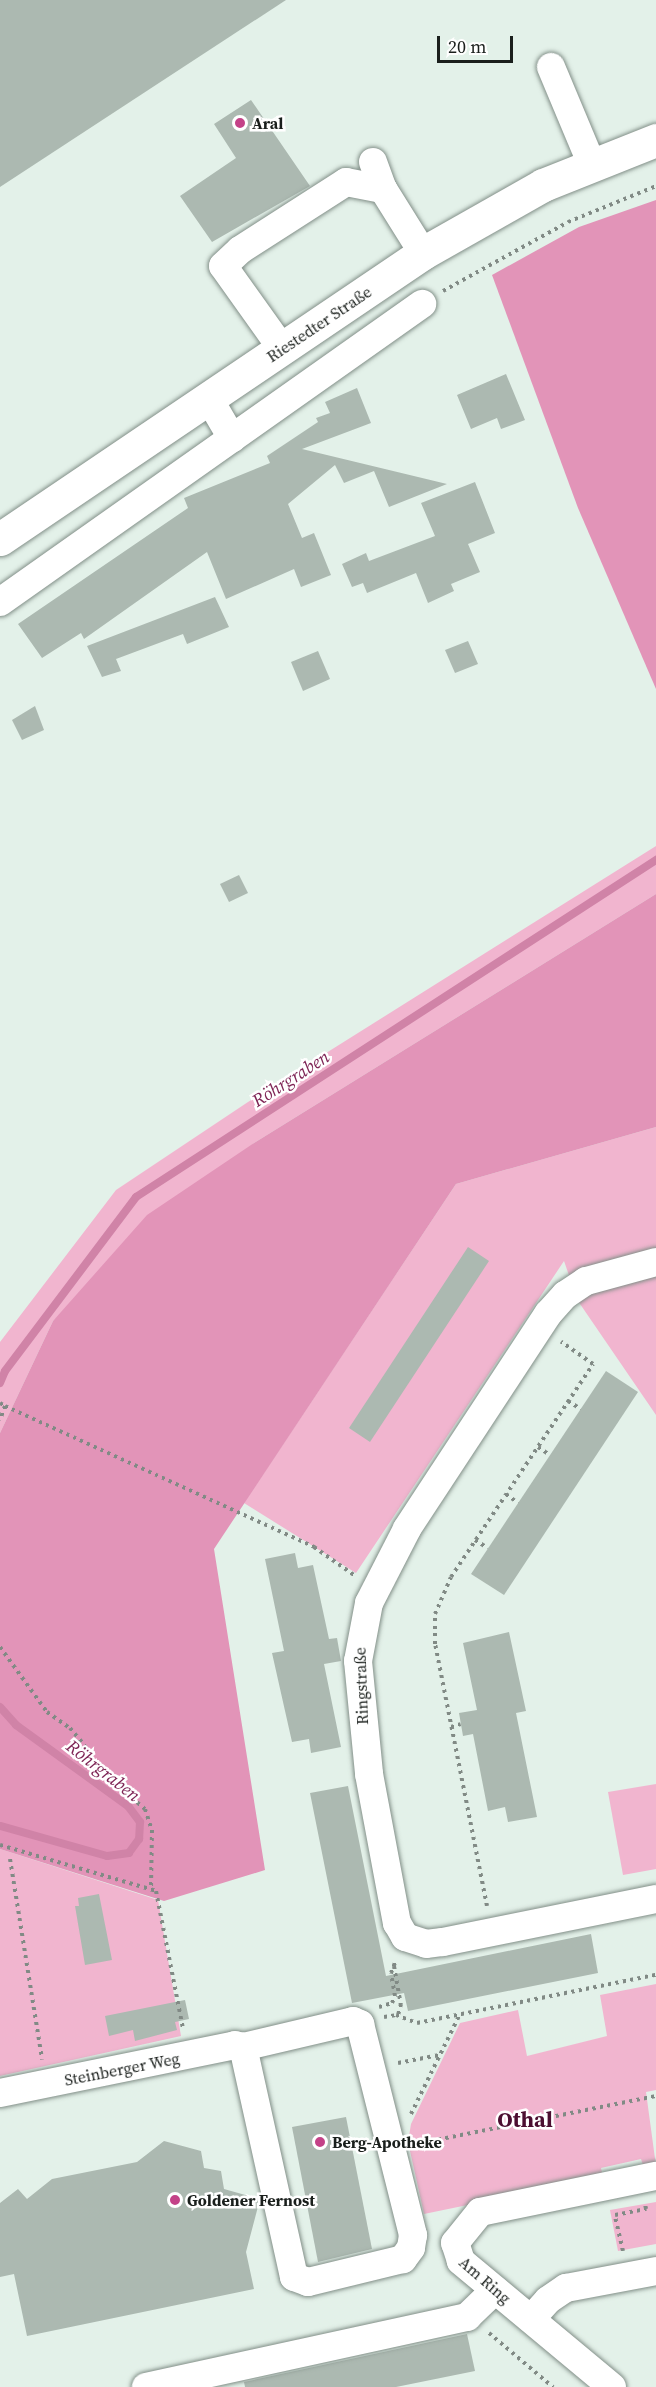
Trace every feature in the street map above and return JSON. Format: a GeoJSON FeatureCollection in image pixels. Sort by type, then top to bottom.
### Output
{"type":"FeatureCollection","features":[{"type":"Feature","properties":{"kind":"main road","name":"Riestedter Straße"},"geometry":{"type":"LineString","coordinates":[[0,539],[208,397],[283,350],[423,253],[525,194],[656,140]]}},
{"type":"Feature","properties":{"kind":"street"},"geometry":{"type":"LineString","coordinates":[[551,67],[592,165]]}},
{"type":"Feature","properties":{"kind":"street"},"geometry":{"type":"LineString","coordinates":[[373,162],[383,189],[423,253]]}},
{"type":"Feature","properties":{"kind":"street"},"geometry":{"type":"LineString","coordinates":[[283,350],[224,266],[240,250],[346,182],[383,189]]}},
{"type":"Feature","properties":{"kind":"street"},"geometry":{"type":"LineString","coordinates":[[0,602],[422,304]]}},
{"type":"Feature","properties":{"kind":"street"},"geometry":{"type":"LineString","coordinates":[[208,397],[232,438]]}},
{"type":"Feature","properties":{"kind":"street","name":"Ringstraße"},"geometry":{"type":"LineString","coordinates":[[405,1937],[398,1923],[359,1701],[361,1630],[376,1587],[415,1515],[539,1326],[560,1300],[586,1281],[656,1262]]}},
{"type":"Feature","properties":{"kind":"street"},"geometry":{"type":"LineString","coordinates":[[405,1937],[426,1944],[492,1933],[656,1899]]}},
{"type":"Feature","properties":{"kind":"street"},"geometry":{"type":"LineString","coordinates":[[243,2047],[292,2272],[297,2280],[308,2282],[392,2264],[407,2254],[413,2235],[374,2068],[355,2023]]}},
{"type":"Feature","properties":{"kind":"street","name":"Steinberger Weg"},"geometry":{"type":"LineString","coordinates":[[0,2092],[198,2054],[235,2044],[243,2047],[355,2023]]}},
{"type":"Feature","properties":{"kind":"street","name":"Am Ring"},"geometry":{"type":"LineString","coordinates":[[612,2387],[458,2258],[454,2248],[458,2237],[480,2212],[649,2178]]}},
{"type":"Feature","properties":{"kind":"street"},"geometry":{"type":"LineString","coordinates":[[531,2319],[548,2300],[566,2288],[642,2273]]}},
{"type":"Feature","properties":{"kind":"street"},"geometry":{"type":"LineString","coordinates":[[146,2387],[470,2316],[495,2290]]}},
{"type":"Feature","properties":{"kind":"path"},"geometry":{"type":"LineString","coordinates":[[422,304],[568,222],[656,186]]}},
{"type":"Feature","properties":{"kind":"path"},"geometry":{"type":"LineString","coordinates":[[492,1933],[435,1644],[435,1614],[438,1601],[475,1540],[593,1364],[539,1326]]}},
{"type":"Feature","properties":{"kind":"path"},"geometry":{"type":"LineString","coordinates":[[568,1401],[580,1408]]}},
{"type":"Feature","properties":{"kind":"path"},"geometry":{"type":"LineString","coordinates":[[0,1403],[314,1547],[376,1587]]}},
{"type":"Feature","properties":{"kind":"path"},"geometry":{"type":"LineString","coordinates":[[0,1420],[5,1406]]}},
{"type":"Feature","properties":{"kind":"path"},"geometry":{"type":"LineString","coordinates":[[538,1447],[550,1455]]}},
{"type":"Feature","properties":{"kind":"path"},"geometry":{"type":"LineString","coordinates":[[506,1494],[518,1503]]}},
{"type":"Feature","properties":{"kind":"path"},"geometry":{"type":"LineString","coordinates":[[475,1540],[488,1548]]}},
{"type":"Feature","properties":{"kind":"path"},"geometry":{"type":"LineString","coordinates":[[0,1647],[47,1712],[70,1728],[85,1746],[92,1763],[145,1809],[152,1830],[151,1888]]}},
{"type":"Feature","properties":{"kind":"path"},"geometry":{"type":"LineString","coordinates":[[451,1726],[461,1724]]}},
{"type":"Feature","properties":{"kind":"path"},"geometry":{"type":"LineString","coordinates":[[0,1845],[120,1882],[151,1888],[160,1895],[184,2032],[193,2039],[198,2054]]}},
{"type":"Feature","properties":{"kind":"path"},"geometry":{"type":"LineString","coordinates":[[10,1859],[46,2083]]}},
{"type":"Feature","properties":{"kind":"path"},"geometry":{"type":"LineString","coordinates":[[405,1937],[394,1966],[392,2003],[349,2017],[355,2023],[398,2015],[414,2024],[656,1975]]}},
{"type":"Feature","properties":{"kind":"path"},"geometry":{"type":"LineString","coordinates":[[394,1966],[401,2004],[398,2015]]}},
{"type":"Feature","properties":{"kind":"path"},"geometry":{"type":"LineString","coordinates":[[391,2140],[407,2123],[459,2015]]}},
{"type":"Feature","properties":{"kind":"path"},"geometry":{"type":"LineString","coordinates":[[374,2068],[439,2055]]}},
{"type":"Feature","properties":{"kind":"path"},"geometry":{"type":"LineString","coordinates":[[391,2140],[656,2096]]}},
{"type":"Feature","properties":{"kind":"path"},"geometry":{"type":"LineString","coordinates":[[642,2273],[615,2215],[646,2209],[649,2178]]}},
{"type":"Feature","properties":{"kind":"path"},"geometry":{"type":"LineString","coordinates":[[470,2316],[553,2387]]}},
{"type":"Feature","properties":{"kind":"shaded area"},"geometry":{"type":"Polygon","coordinates":[[[656,200],[656,689],[578,508],[492,275],[579,227],[656,200]]]}},
{"type":"Feature","properties":{"kind":"shaded area"},"geometry":{"type":"Polygon","coordinates":[[[656,846],[656,894],[254,1143],[53,1321],[0,1433],[0,1342],[116,1190],[248,1102],[656,846]]]}},
{"type":"Feature","properties":{"kind":"shaded area"},"geometry":{"type":"Polygon","coordinates":[[[656,894],[656,1127],[456,1184],[214,1549],[265,1870],[164,1901],[0,1849],[0,1433],[53,1321],[147,1215],[254,1143],[656,894]]]}},
{"type":"Feature","properties":{"kind":"shaded area"},"geometry":{"type":"Polygon","coordinates":[[[656,1127],[656,1415],[578,1301],[564,1261],[356,1573],[244,1503],[456,1184],[656,1127]]]}},
{"type":"Feature","properties":{"kind":"shaded area"},"geometry":{"type":"Polygon","coordinates":[[[656,1784],[656,1869],[623,1875],[608,1792],[656,1784]]]}},
{"type":"Feature","properties":{"kind":"shaded area"},"geometry":{"type":"Polygon","coordinates":[[[0,1849],[158,1900],[181,2036],[0,2076],[0,1849]]]}},
{"type":"Feature","properties":{"kind":"shaded area"},"geometry":{"type":"Polygon","coordinates":[[[656,1984],[656,2090],[646,2092],[656,2166],[644,2168],[641,2159],[601,2168],[603,2177],[424,2214],[408,2142],[411,2124],[460,2023],[518,2010],[527,2056],[607,2036],[600,1995],[656,1984]]]}},
{"type":"Feature","properties":{"kind":"shaded area"},"geometry":{"type":"Polygon","coordinates":[[[656,2202],[656,2244],[618,2251],[610,2210],[656,2202]]]}},
{"type":"Feature","properties":{"kind":"building"},"geometry":{"type":"Polygon","coordinates":[[[0,0],[286,0],[0,187],[0,0]]]}},
{"type":"Feature","properties":{"kind":"building"},"geometry":{"type":"Polygon","coordinates":[[[251,100],[310,186],[212,242],[180,196],[236,158],[214,124],[251,100]]]}},
{"type":"Feature","properties":{"kind":"building"},"geometry":{"type":"Polygon","coordinates":[[[506,374],[525,420],[501,429],[497,418],[471,429],[457,395],[506,374]]]}},
{"type":"Feature","properties":{"kind":"building"},"geometry":{"type":"Polygon","coordinates":[[[357,388],[371,423],[302,449],[447,484],[389,507],[374,471],[344,483],[335,465],[288,504],[302,538],[314,533],[331,575],[301,587],[294,569],[226,599],[207,552],[84,639],[81,633],[42,658],[18,624],[188,508],[184,498],[270,463],[267,456],[318,422],[316,418],[330,413],[325,402],[357,388]]]}},
{"type":"Feature","properties":{"kind":"building"},"geometry":{"type":"Polygon","coordinates":[[[475,482],[495,533],[468,544],[480,572],[451,584],[454,591],[428,603],[416,573],[367,593],[363,583],[352,587],[342,564],[366,553],[369,561],[435,536],[421,503],[475,482]]]}},
{"type":"Feature","properties":{"kind":"building"},"geometry":{"type":"Polygon","coordinates":[[[215,597],[229,627],[187,644],[183,634],[116,659],[121,671],[102,677],[87,646],[215,597]]]}},
{"type":"Feature","properties":{"kind":"building"},"geometry":{"type":"Polygon","coordinates":[[[468,641],[478,664],[455,673],[445,650],[468,641]]]}},
{"type":"Feature","properties":{"kind":"building"},"geometry":{"type":"Polygon","coordinates":[[[318,651],[330,679],[303,691],[291,662],[318,651]]]}},
{"type":"Feature","properties":{"kind":"building"},"geometry":{"type":"Polygon","coordinates":[[[35,706],[44,730],[22,740],[12,720],[35,706]]]}},
{"type":"Feature","properties":{"kind":"building"},"geometry":{"type":"Polygon","coordinates":[[[239,875],[248,893],[229,902],[220,884],[239,875]]]}},
{"type":"Feature","properties":{"kind":"building"},"geometry":{"type":"Polygon","coordinates":[[[468,1247],[489,1261],[370,1442],[349,1428],[468,1247]]]}},
{"type":"Feature","properties":{"kind":"building"},"geometry":{"type":"Polygon","coordinates":[[[606,1371],[638,1392],[504,1595],[471,1574],[606,1371]]]}},
{"type":"Feature","properties":{"kind":"building"},"geometry":{"type":"Polygon","coordinates":[[[295,1553],[298,1568],[313,1565],[329,1639],[337,1638],[341,1661],[324,1664],[341,1747],[311,1753],[309,1739],[292,1742],[272,1653],[284,1651],[265,1559],[295,1553]]]}},
{"type":"Feature","properties":{"kind":"building"},"geometry":{"type":"Polygon","coordinates":[[[509,1632],[526,1711],[516,1713],[537,1817],[508,1822],[505,1807],[488,1811],[473,1734],[463,1736],[459,1713],[477,1710],[463,1643],[509,1632]]]}},
{"type":"Feature","properties":{"kind":"building"},"geometry":{"type":"Polygon","coordinates":[[[348,1786],[386,1976],[591,1934],[598,1973],[408,2011],[404,1993],[352,2003],[310,1793],[348,1786]]]}},
{"type":"Feature","properties":{"kind":"building"},"geometry":{"type":"Polygon","coordinates":[[[99,1894],[112,1960],[85,1965],[75,1906],[79,1906],[78,1898],[99,1894]]]}},
{"type":"Feature","properties":{"kind":"building"},"geometry":{"type":"Polygon","coordinates":[[[185,2000],[189,2019],[175,2022],[177,2030],[135,2041],[133,2030],[109,2036],[105,2016],[185,2000]]]}},
{"type":"Feature","properties":{"kind":"building"},"geometry":{"type":"Polygon","coordinates":[[[346,2117],[372,2249],[318,2262],[292,2127],[346,2117]]]}},
{"type":"Feature","properties":{"kind":"building"},"geometry":{"type":"Polygon","coordinates":[[[164,2141],[201,2151],[204,2168],[221,2171],[224,2189],[260,2199],[246,2252],[254,2289],[27,2336],[14,2274],[0,2277],[0,2203],[18,2189],[27,2199],[52,2179],[137,2162],[164,2141]]]}},
{"type":"Feature","properties":{"kind":"building"},"geometry":{"type":"Polygon","coordinates":[[[467,2334],[475,2371],[396,2387],[245,2387],[244,2382],[467,2334]]]}},
{"type":"Feature","properties":{"kind":"waterway","name":"Röhrgraben"},"geometry":{"type":"LineString","coordinates":[[0,1383],[5,1371],[136,1197],[656,860]]}},
{"type":"Feature","properties":{"kind":"waterway","name":"Röhrgraben"},"geometry":{"type":"LineString","coordinates":[[0,1707],[16,1725],[128,1806],[140,1822],[139,1839],[129,1853],[107,1856],[0,1826]]}},
{"type":"Feature","properties":{"kind":"place","name":"Aral"},"geometry":{"type":"Point","coordinates":[240,123]}},
{"type":"Feature","properties":{"kind":"place","name":"Berg-Apotheke"},"geometry":{"type":"Point","coordinates":[320,2142]}},
{"type":"Feature","properties":{"kind":"place","name":"Goldener Fernost"},"geometry":{"type":"Point","coordinates":[175,2200]}},
{"type":"Feature","properties":{"kind":"district","name":"Othal"},"geometry":{"type":"Point","coordinates":[525,2120]}}]}
